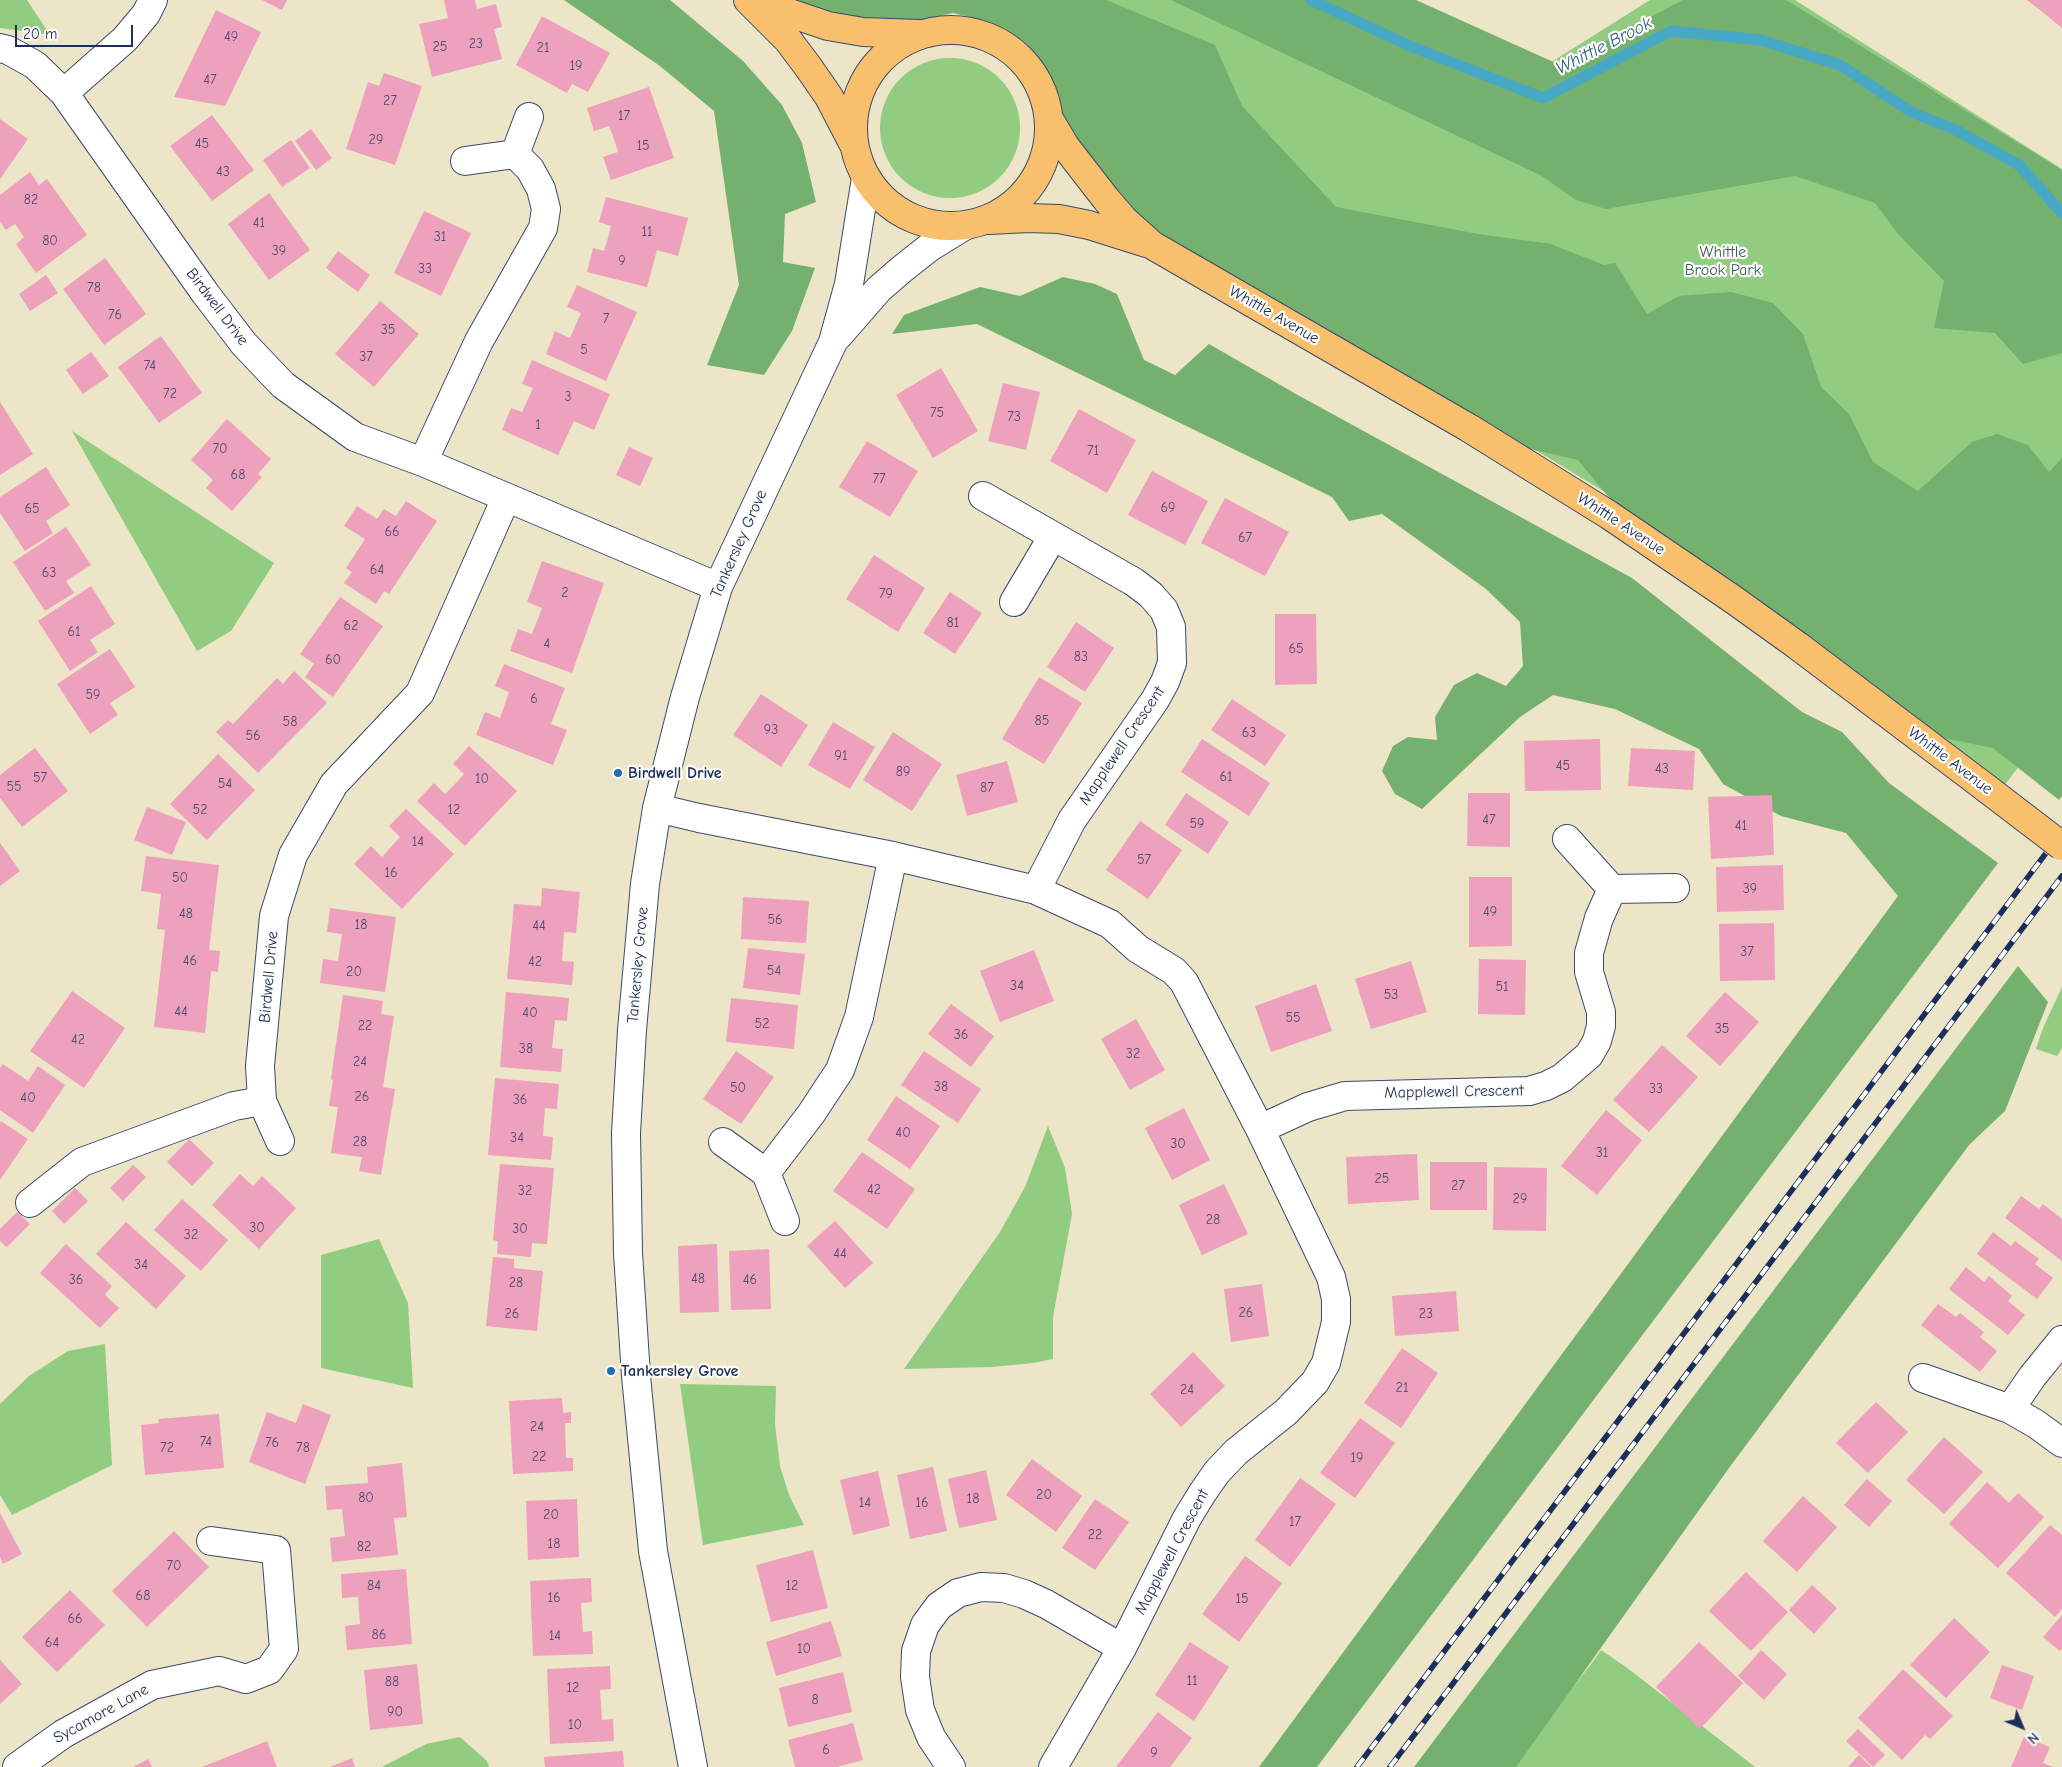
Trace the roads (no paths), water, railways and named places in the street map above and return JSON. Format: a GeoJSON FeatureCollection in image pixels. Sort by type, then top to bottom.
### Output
{"type":"FeatureCollection","features":[{"type":"Feature","properties":{"kind":"main road"},"geometry":{"type":"LineString","coordinates":[[749,0],[828,26],[864,32],[920,34],[946,29],[970,31],[995,39],[1016,53],[1032,72],[1044,95],[1049,119],[1047,152],[1034,181],[1013,205],[974,223]]}},
{"type":"Feature","properties":{"kind":"main road"},"geometry":{"type":"LineString","coordinates":[[749,0],[788,40],[810,68],[829,97],[854,144]]}},
{"type":"Feature","properties":{"kind":"main road"},"geometry":{"type":"LineString","coordinates":[[854,144],[853,116],[865,81],[875,65],[896,47],[920,34]]}},
{"type":"Feature","properties":{"kind":"main road","name":"Whittle Avenue"},"geometry":{"type":"LineString","coordinates":[[1049,119],[1070,153],[1106,199],[1152,245]]}},
{"type":"Feature","properties":{"kind":"main road","name":"Whittle Avenue"},"geometry":{"type":"LineString","coordinates":[[854,144],[858,162],[866,178],[884,200],[908,217],[935,225],[1028,218],[1058,219],[1089,225],[1152,245],[1469,428],[1609,516],[1734,600],[1790,640],[2062,846]]}},
{"type":"Feature","properties":{"kind":"street"},"geometry":{"type":"LineString","coordinates":[[64,93],[125,39],[146,14],[153,0]]}},
{"type":"Feature","properties":{"kind":"street","name":"Birdwell Drive"},"geometry":{"type":"LineString","coordinates":[[0,48],[8,50],[36,65],[64,93],[205,293],[244,344],[283,385],[355,437],[423,462],[718,587]]}},
{"type":"Feature","properties":{"kind":"street"},"geometry":{"type":"LineString","coordinates":[[515,154],[529,117]]}},
{"type":"Feature","properties":{"kind":"street"},"geometry":{"type":"LineString","coordinates":[[423,462],[479,341],[543,228],[546,210],[541,189],[530,169],[515,154]]}},
{"type":"Feature","properties":{"kind":"street"},"geometry":{"type":"LineString","coordinates":[[465,161],[515,154]]}},
{"type":"Feature","properties":{"kind":"street","name":"Tankersley Grove"},"geometry":{"type":"LineString","coordinates":[[693,1767],[653,1551],[636,1376],[628,1253],[626,1133],[632,1030],[645,884],[657,808],[685,698],[718,587],[833,342],[849,284],[866,178]]}},
{"type":"Feature","properties":{"kind":"street","name":"Tankersley Grove"},"geometry":{"type":"LineString","coordinates":[[833,342],[854,316],[885,284],[930,248],[974,223]]}},
{"type":"Feature","properties":{"kind":"street","name":"Mapplewell Crescent"},"geometry":{"type":"LineString","coordinates":[[983,496],[1134,582],[1151,595],[1164,610],[1171,627],[1172,663],[1165,682],[1155,700],[1072,820],[1036,890]]}},
{"type":"Feature","properties":{"kind":"street","name":"Birdwell Drive"},"geometry":{"type":"LineString","coordinates":[[280,1141],[262,1102],[260,1066],[274,916],[292,855],[334,784],[420,693],[506,498]]}},
{"type":"Feature","properties":{"kind":"street"},"geometry":{"type":"LineString","coordinates":[[1014,602],[1053,536]]}},
{"type":"Feature","properties":{"kind":"street","name":"Mapplewell Crescent"},"geometry":{"type":"LineString","coordinates":[[657,808],[698,818],[893,856],[1036,890],[1110,924],[1138,949],[1174,971],[1184,982],[1260,1130],[1331,1277],[1336,1299],[1336,1322],[1326,1363],[1315,1382],[1286,1412],[1236,1452],[1203,1492],[1187,1518],[1122,1648],[1053,1767]]}},
{"type":"Feature","properties":{"kind":"street"},"geometry":{"type":"LineString","coordinates":[[1567,839],[1612,889],[1675,888]]}},
{"type":"Feature","properties":{"kind":"street"},"geometry":{"type":"LineString","coordinates":[[766,1173],[811,1114],[840,1070],[860,1018],[893,856]]}},
{"type":"Feature","properties":{"kind":"street","name":"Mapplewell Crescent"},"geometry":{"type":"LineString","coordinates":[[1260,1130],[1308,1106],[1345,1096],[1530,1091],[1562,1078],[1589,1055],[1599,1034],[1601,1012],[1589,972],[1589,954],[1599,918],[1612,889]]}},
{"type":"Feature","properties":{"kind":"street"},"geometry":{"type":"LineString","coordinates":[[30,1203],[82,1162],[234,1106],[262,1102]]}},
{"type":"Feature","properties":{"kind":"street"},"geometry":{"type":"LineString","coordinates":[[723,1142],[766,1173],[785,1221]]}},
{"type":"Feature","properties":{"kind":"street"},"geometry":{"type":"LineString","coordinates":[[2010,1409],[2032,1376],[2062,1340]]}},
{"type":"Feature","properties":{"kind":"street"},"geometry":{"type":"LineString","coordinates":[[1923,1378],[2010,1409],[2036,1424],[2062,1443]]}},
{"type":"Feature","properties":{"kind":"street","name":"Sycamore Lane"},"geometry":{"type":"LineString","coordinates":[[17,1767],[62,1734],[152,1685],[219,1671],[246,1679],[269,1670],[284,1649],[276,1550],[212,1541]]}},
{"type":"Feature","properties":{"kind":"street"},"geometry":{"type":"LineString","coordinates":[[951,1767],[931,1737],[920,1710],[915,1669],[916,1651],[925,1625],[939,1606],[958,1593],[981,1587],[1004,1588],[1024,1594],[1046,1604],[1122,1648]]}},
{"type":"Feature","properties":{"kind":"waterway","name":"Whittle Brook"},"geometry":{"type":"LineString","coordinates":[[1311,0],[1410,46],[1543,98],[1671,31],[1761,40],[1840,65],[1911,112],[1954,129],[2019,165],[2062,213]]}},
{"type":"Feature","properties":{"kind":"railway"},"geometry":{"type":"LineString","coordinates":[[1357,1767],[2062,832]]}},
{"type":"Feature","properties":{"kind":"railway"},"geometry":{"type":"LineString","coordinates":[[1390,1767],[2062,876]]}},
{"type":"Feature","properties":{"kind":"place","name":"Birdwell Drive"},"geometry":{"type":"Point","coordinates":[618,773]}},
{"type":"Feature","properties":{"kind":"place","name":"Tankersley Grove"},"geometry":{"type":"Point","coordinates":[611,1371]}},
{"type":"Feature","properties":{"kind":"park label","name":"Whittle Brook Park"},"geometry":{"type":"Point","coordinates":[1723,261]}}]}
